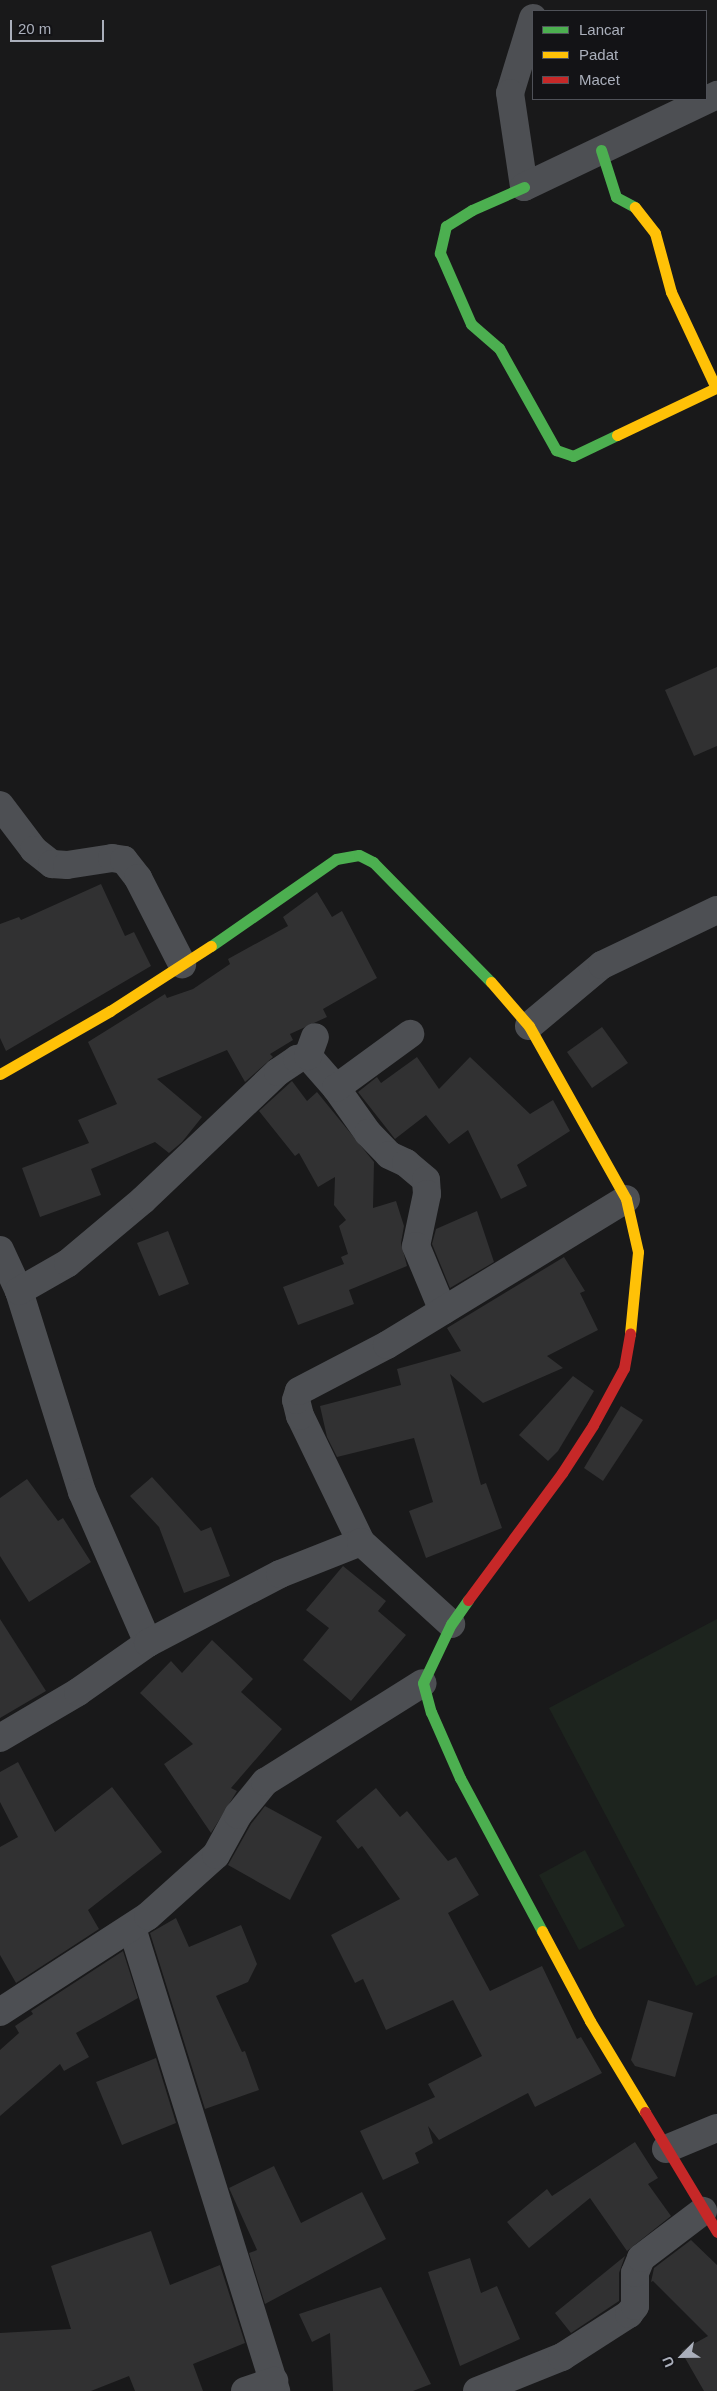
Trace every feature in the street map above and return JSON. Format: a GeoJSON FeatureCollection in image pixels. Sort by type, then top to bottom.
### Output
{"type":"FeatureCollection","features":[{"type":"Feature","properties":{"kind":"street"},"geometry":{"type":"LineString","coordinates":[[524,187],[510,93],[532,21]]}},
{"type":"Feature","properties":{"kind":"street"},"geometry":{"type":"LineString","coordinates":[[601,150],[616,197],[635,207],[655,233],[672,292],[717,388],[573,456],[556,450],[499,348],[471,324],[440,252],[446,226],[472,210],[706,100]]}},
{"type":"Feature","properties":{"kind":"street"},"geometry":{"type":"LineString","coordinates":[[0,805],[34,850],[52,864],[67,865],[112,858],[124,860],[138,878],[182,964]]}},
{"type":"Feature","properties":{"kind":"street"},"geometry":{"type":"LineString","coordinates":[[0,1074],[110,1011],[336,859],[359,855],[373,862],[398,886],[510,1001],[529,1026],[626,1199],[638,1252],[635,1310],[624,1368],[562,1473],[451,1624],[423,1683],[265,1782],[238,1815],[216,1855],[132,1928],[0,2012]]}},
{"type":"Feature","properties":{"kind":"street"},"geometry":{"type":"LineString","coordinates":[[529,1026],[602,965],[717,910]]}},
{"type":"Feature","properties":{"kind":"street"},"geometry":{"type":"LineString","coordinates":[[336,1088],[410,1034]]}},
{"type":"Feature","properties":{"kind":"street"},"geometry":{"type":"LineString","coordinates":[[19,1291],[68,1263],[143,1200],[278,1072],[312,1047],[336,1088],[368,1133],[389,1155],[406,1163],[426,1180],[427,1194],[416,1246],[443,1311]]}},
{"type":"Feature","properties":{"kind":"street"},"geometry":{"type":"LineString","coordinates":[[451,1624],[361,1542],[300,1416],[296,1400],[299,1391],[387,1345],[626,1199]]}},
{"type":"Feature","properties":{"kind":"street"},"geometry":{"type":"LineString","coordinates":[[0,1250],[19,1291],[82,1492],[148,1643]]}},
{"type":"Feature","properties":{"kind":"street"},"geometry":{"type":"LineString","coordinates":[[0,1738],[78,1692],[148,1643],[280,1574],[361,1542]]}},
{"type":"Feature","properties":{"kind":"street"},"geometry":{"type":"LineString","coordinates":[[423,1683],[431,1712],[460,1778],[590,2021],[710,2222],[640,2258],[635,2273],[635,2306],[629,2314],[562,2357],[477,2391]]}},
{"type":"Feature","properties":{"kind":"street"},"geometry":{"type":"LineString","coordinates":[[132,1928],[275,2386],[245,2391]]}},
{"type":"Feature","properties":{"kind":"street"},"geometry":{"type":"LineString","coordinates":[[666,2149],[717,2128]]}},
{"type":"Feature","properties":{"kind":"shaded area"},"geometry":{"type":"Polygon","coordinates":[[[717,1619],[717,1975],[696,1986],[549,1708],[717,1619]]]}},
{"type":"Feature","properties":{"kind":"shaded area"},"geometry":{"type":"Polygon","coordinates":[[[585,1850],[625,1926],[579,1950],[539,1875],[585,1850]]]}},
{"type":"Feature","properties":{"kind":"building"},"geometry":{"type":"Polygon","coordinates":[[[717,667],[717,746],[694,756],[665,690],[717,667]]]}},
{"type":"Feature","properties":{"kind":"building"},"geometry":{"type":"Polygon","coordinates":[[[101,884],[125,936],[134,932],[151,966],[6,1051],[0,1038],[0,924],[19,917],[21,920],[101,884]]]}},
{"type":"Feature","properties":{"kind":"building"},"geometry":{"type":"Polygon","coordinates":[[[317,892],[332,917],[342,911],[377,978],[323,1009],[327,1017],[290,1034],[293,1040],[270,1054],[273,1057],[245,1082],[227,1050],[157,1079],[202,1117],[182,1142],[169,1153],[155,1142],[91,1169],[101,1195],[40,1217],[22,1168],[89,1143],[78,1120],[117,1104],[88,1042],[165,994],[167,998],[193,989],[230,964],[228,959],[288,926],[283,917],[317,892]]]}},
{"type":"Feature","properties":{"kind":"building"},"geometry":{"type":"Polygon","coordinates":[[[602,1027],[628,1063],[592,1088],[567,1052],[602,1027]]]}},
{"type":"Feature","properties":{"kind":"building"},"geometry":{"type":"Polygon","coordinates":[[[417,1057],[439,1089],[470,1057],[530,1114],[553,1100],[570,1131],[517,1165],[527,1186],[501,1199],[468,1130],[449,1144],[426,1115],[395,1139],[358,1092],[377,1077],[381,1083],[417,1057]]]}},
{"type":"Feature","properties":{"kind":"building"},"geometry":{"type":"Polygon","coordinates":[[[292,1081],[307,1101],[317,1092],[374,1162],[373,1208],[396,1201],[404,1226],[401,1243],[407,1266],[349,1290],[354,1304],[298,1325],[283,1287],[344,1264],[341,1257],[348,1254],[339,1226],[346,1220],[334,1205],[335,1177],[318,1187],[299,1153],[295,1156],[259,1111],[292,1081]]]}},
{"type":"Feature","properties":{"kind":"building"},"geometry":{"type":"Polygon","coordinates":[[[477,1211],[494,1262],[450,1288],[432,1244],[436,1229],[477,1211]]]}},
{"type":"Feature","properties":{"kind":"building"},"geometry":{"type":"Polygon","coordinates":[[[168,1231],[189,1284],[159,1296],[137,1243],[168,1231]]]}},
{"type":"Feature","properties":{"kind":"building"},"geometry":{"type":"Polygon","coordinates":[[[564,1257],[585,1291],[580,1293],[598,1330],[547,1356],[563,1368],[483,1403],[450,1374],[481,1485],[486,1483],[502,1528],[426,1558],[409,1511],[433,1502],[414,1438],[337,1457],[327,1437],[320,1406],[401,1385],[397,1369],[461,1351],[447,1328],[564,1257]]]}},
{"type":"Feature","properties":{"kind":"building"},"geometry":{"type":"Polygon","coordinates":[[[573,1376],[594,1391],[558,1451],[548,1461],[519,1435],[573,1376]]]}},
{"type":"Feature","properties":{"kind":"building"},"geometry":{"type":"Polygon","coordinates":[[[621,1406],[643,1420],[603,1481],[584,1468],[621,1406]]]}},
{"type":"Feature","properties":{"kind":"building"},"geometry":{"type":"Polygon","coordinates":[[[152,1477],[201,1531],[211,1527],[230,1576],[184,1593],[159,1527],[130,1496],[152,1477]]]}},
{"type":"Feature","properties":{"kind":"building"},"geometry":{"type":"Polygon","coordinates":[[[27,1479],[58,1521],[63,1518],[91,1562],[29,1602],[0,1556],[0,1498],[27,1479]]]}},
{"type":"Feature","properties":{"kind":"building"},"geometry":{"type":"Polygon","coordinates":[[[343,1566],[386,1601],[378,1611],[406,1635],[351,1701],[303,1660],[329,1628],[306,1610],[343,1566]]]}},
{"type":"Feature","properties":{"kind":"building"},"geometry":{"type":"Polygon","coordinates":[[[0,1619],[46,1691],[0,1718],[0,1619]]]}},
{"type":"Feature","properties":{"kind":"building"},"geometry":{"type":"Polygon","coordinates":[[[212,1640],[253,1679],[241,1692],[282,1729],[231,1788],[237,1791],[211,1833],[164,1764],[193,1744],[140,1693],[171,1661],[182,1673],[212,1640]]]}},
{"type":"Feature","properties":{"kind":"building"},"geometry":{"type":"Polygon","coordinates":[[[18,1762],[55,1832],[112,1787],[162,1852],[88,1910],[99,1929],[16,1983],[0,1955],[0,1847],[18,1837],[0,1802],[0,1772],[18,1762]]]}},
{"type":"Feature","properties":{"kind":"building"},"geometry":{"type":"Polygon","coordinates":[[[376,1788],[400,1817],[407,1811],[448,1861],[456,1857],[479,1895],[448,1913],[490,1991],[542,1966],[577,2039],[581,2037],[602,2073],[535,2107],[528,2093],[439,2140],[428,2126],[433,2143],[415,2153],[419,2163],[383,2180],[360,2131],[435,2097],[428,2084],[482,2056],[453,2000],[386,2030],[363,1979],[355,1983],[331,1935],[400,1899],[362,1846],[358,1849],[336,1821],[376,1788]]]}},
{"type":"Feature","properties":{"kind":"building"},"geometry":{"type":"Polygon","coordinates":[[[265,1806],[322,1837],[290,1900],[228,1865],[251,1824],[265,1806]]]}},
{"type":"Feature","properties":{"kind":"building"},"geometry":{"type":"Polygon","coordinates":[[[176,1918],[189,1947],[241,1925],[257,1964],[248,1982],[216,1996],[242,2052],[245,2051],[259,2090],[205,2109],[150,1933],[176,1918]]]}},
{"type":"Feature","properties":{"kind":"building"},"geometry":{"type":"Polygon","coordinates":[[[123,1951],[138,1998],[76,2033],[89,2057],[64,2071],[60,2064],[0,2116],[0,2050],[19,2033],[15,2026],[33,2014],[31,2011],[123,1951]]]}},
{"type":"Feature","properties":{"kind":"building"},"geometry":{"type":"Polygon","coordinates":[[[648,2000],[693,2013],[675,2077],[635,2066],[631,2060],[648,2000]]]}},
{"type":"Feature","properties":{"kind":"building"},"geometry":{"type":"Polygon","coordinates":[[[156,2058],[176,2123],[122,2145],[96,2082],[156,2058]]]}},
{"type":"Feature","properties":{"kind":"building"},"geometry":{"type":"Polygon","coordinates":[[[635,2142],[658,2178],[648,2184],[671,2216],[627,2251],[590,2198],[529,2248],[507,2222],[547,2189],[552,2196],[635,2142]]]}},
{"type":"Feature","properties":{"kind":"building"},"geometry":{"type":"Polygon","coordinates":[[[274,2166],[301,2223],[362,2192],[386,2239],[265,2304],[249,2253],[257,2250],[229,2188],[274,2166]]]}},
{"type":"Feature","properties":{"kind":"building"},"geometry":{"type":"Polygon","coordinates":[[[151,2231],[170,2285],[220,2265],[245,2343],[193,2364],[203,2391],[135,2391],[129,2376],[91,2391],[0,2391],[0,2333],[71,2329],[51,2266],[151,2231]]]}},
{"type":"Feature","properties":{"kind":"building"},"geometry":{"type":"Polygon","coordinates":[[[691,2240],[717,2265],[717,2391],[704,2391],[681,2351],[708,2336],[653,2281],[651,2282],[654,2268],[691,2240]]]}},
{"type":"Feature","properties":{"kind":"building"},"geometry":{"type":"Polygon","coordinates":[[[625,2256],[619,2273],[619,2301],[571,2333],[555,2313],[625,2256]]]}},
{"type":"Feature","properties":{"kind":"building"},"geometry":{"type":"Polygon","coordinates":[[[470,2258],[481,2293],[497,2286],[520,2339],[460,2366],[428,2272],[470,2258]]]}},
{"type":"Feature","properties":{"kind":"building"},"geometry":{"type":"Polygon","coordinates":[[[381,2287],[431,2384],[413,2391],[333,2391],[330,2333],[312,2342],[299,2314],[381,2287]]]}},
{"type":"Feature","properties":{"kind":"traffic: fast"},"geometry":{"type":"LineString","coordinates":[[601,150],[616,197],[635,207]]}},
{"type":"Feature","properties":{"kind":"traffic: fast"},"geometry":{"type":"LineString","coordinates":[[524,187],[472,210],[446,226],[440,253],[471,324],[499,348],[556,450],[573,456],[617,435]]}},
{"type":"Feature","properties":{"kind":"traffic: fast"},"geometry":{"type":"LineString","coordinates":[[211,946],[336,859],[359,855],[373,862],[491,982]]}},
{"type":"Feature","properties":{"kind":"traffic: fast"},"geometry":{"type":"LineString","coordinates":[[468,1600],[451,1624],[423,1683],[431,1712],[460,1778],[542,1931]]}},
{"type":"Feature","properties":{"kind":"traffic: slow"},"geometry":{"type":"LineString","coordinates":[[617,435],[716,388],[671,292],[655,233],[635,207]]}},
{"type":"Feature","properties":{"kind":"traffic: slow"},"geometry":{"type":"LineString","coordinates":[[0,1074],[110,1011],[211,946]]}},
{"type":"Feature","properties":{"kind":"traffic: slow"},"geometry":{"type":"LineString","coordinates":[[491,982],[529,1026],[626,1199],[638,1252],[630,1334]]}},
{"type":"Feature","properties":{"kind":"traffic: slow"},"geometry":{"type":"LineString","coordinates":[[542,1931],[590,2021],[645,2112]]}},
{"type":"Feature","properties":{"kind":"traffic: jam"},"geometry":{"type":"LineString","coordinates":[[468,1600],[562,1473],[593,1425],[624,1368],[630,1334]]}},
{"type":"Feature","properties":{"kind":"traffic: jam"},"geometry":{"type":"LineString","coordinates":[[645,2112],[717,2232]]}}]}
